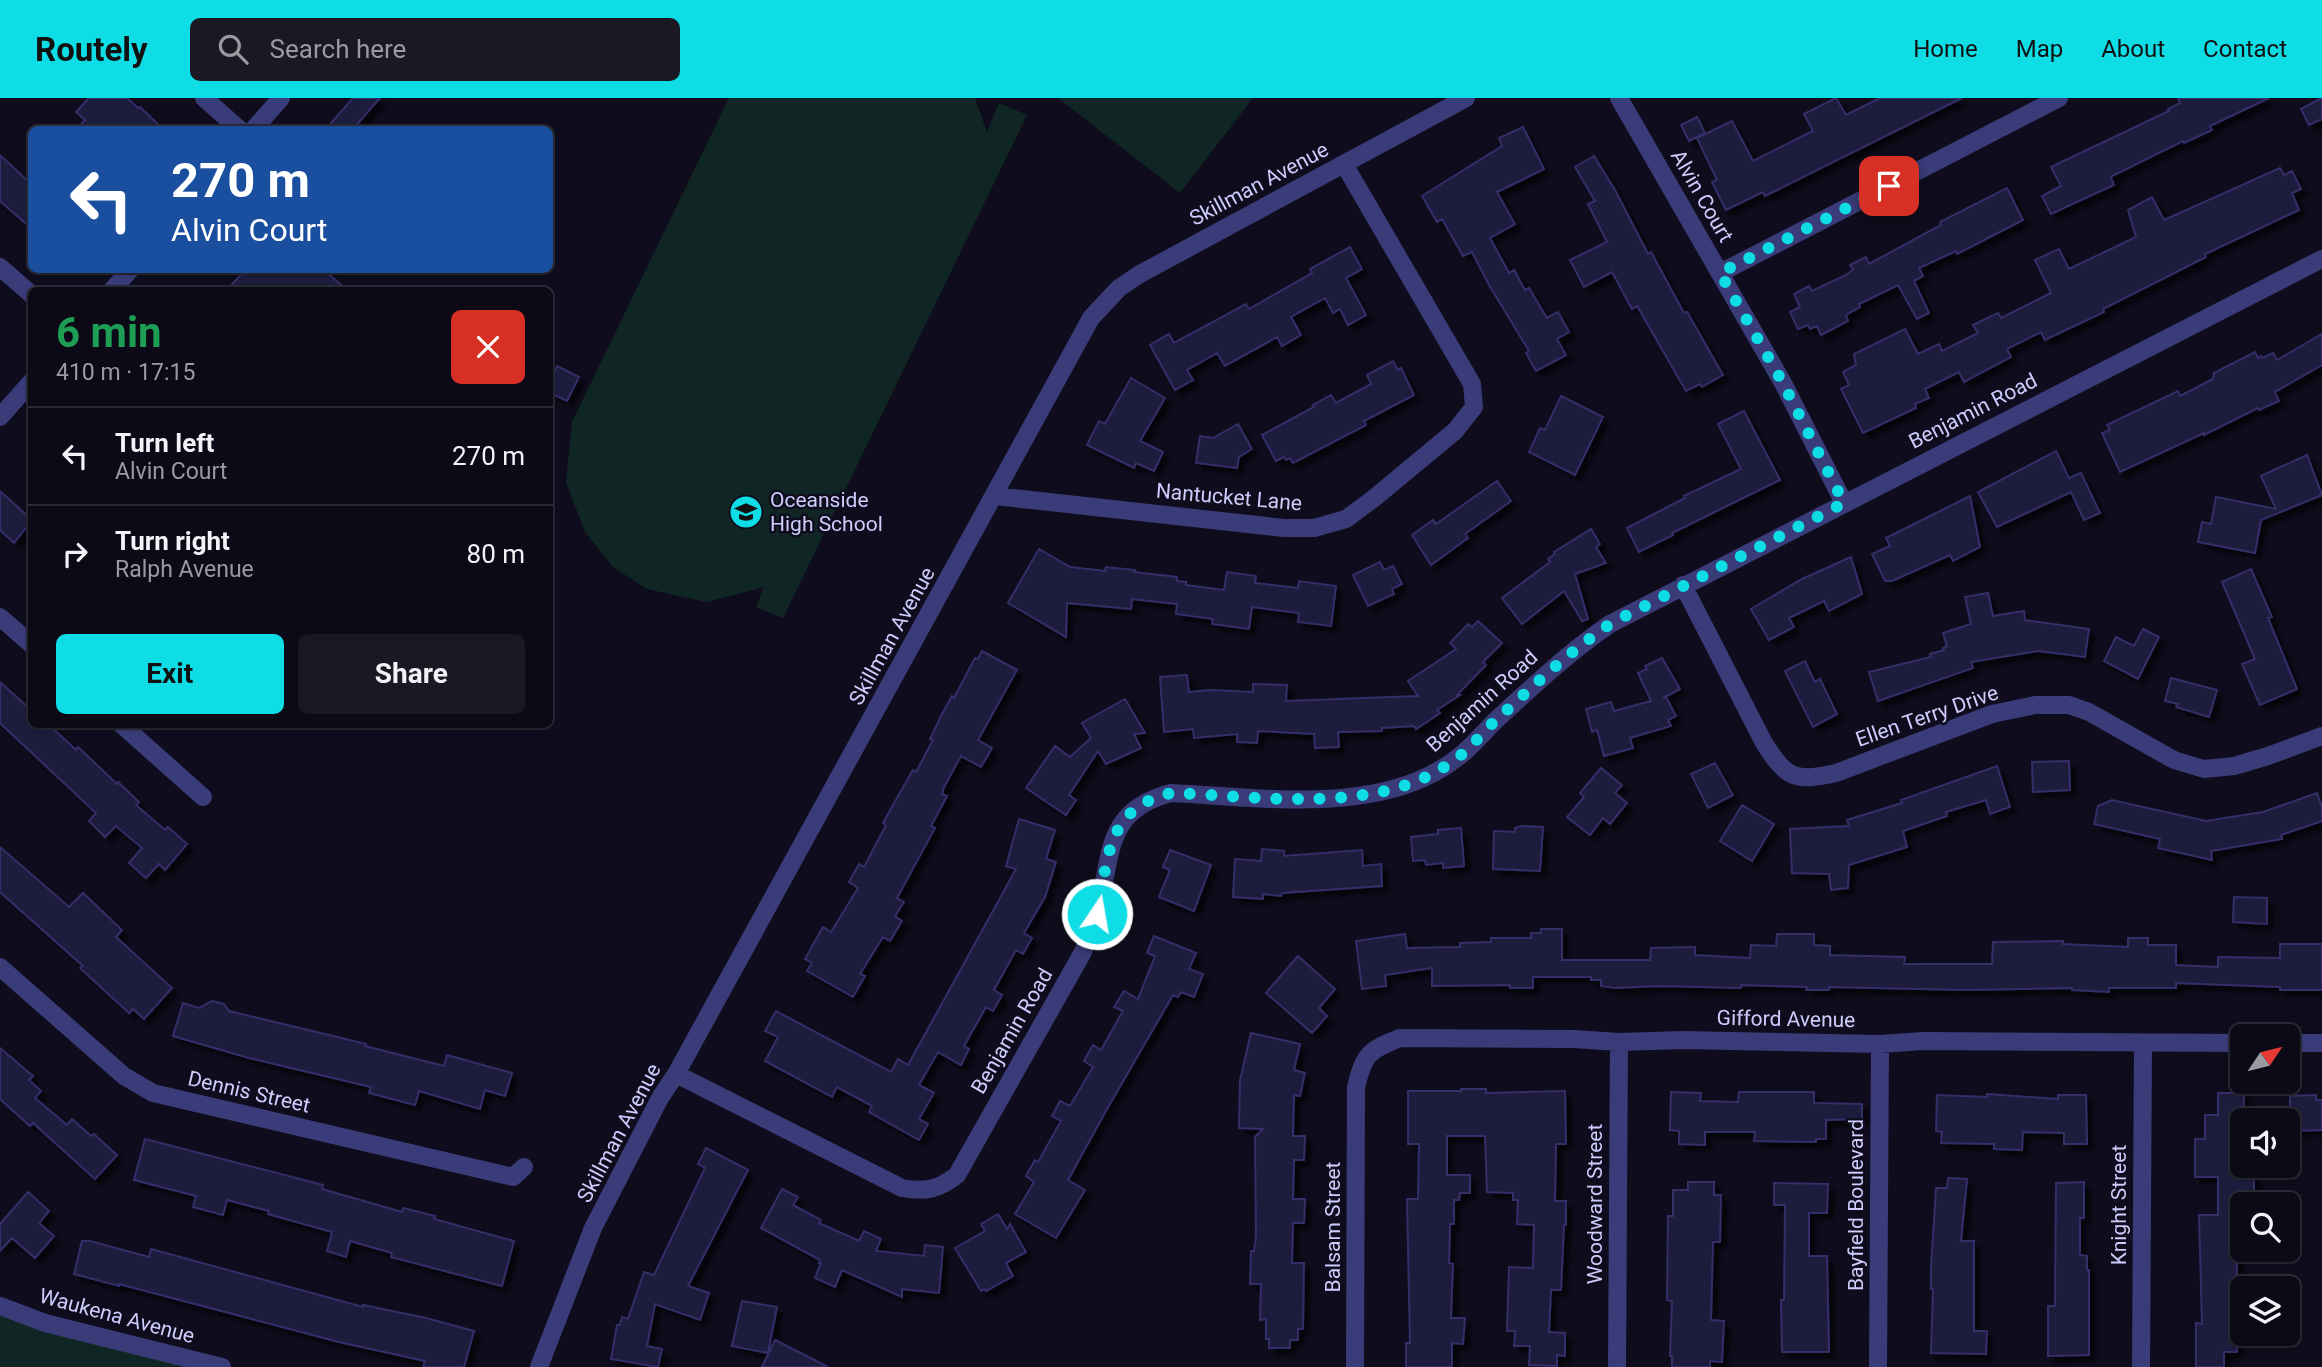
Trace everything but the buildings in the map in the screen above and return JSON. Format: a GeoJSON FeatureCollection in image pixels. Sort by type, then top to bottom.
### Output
{"type":"FeatureCollection","features":[{"type":"Feature","properties":{"kind":"street"},"geometry":{"type":"LineString","coordinates":[[204,98],[236,126]]}},
{"type":"Feature","properties":{"kind":"street"},"geometry":{"type":"LineString","coordinates":[[256,126],[281,98]]}},
{"type":"Feature","properties":{"kind":"street","name":"Skillman Avenue"},"geometry":{"type":"LineString","coordinates":[[539,1367],[593,1228],[660,1098],[676,1074],[1091,318],[1119,288],[1140,274],[1466,98]]}},
{"type":"Feature","properties":{"kind":"street","name":"Alvin Court"},"geometry":{"type":"LineString","coordinates":[[1619,98],[1783,383],[1844,503]]}},
{"type":"Feature","properties":{"kind":"street"},"geometry":{"type":"LineString","coordinates":[[1720,273],[2059,98]]}},
{"type":"Feature","properties":{"kind":"street","name":"Nantucket Lane"},"geometry":{"type":"LineString","coordinates":[[995,496],[1284,528],[1314,528],[1346,519],[1455,431],[1474,407],[1472,384],[1344,164]]}},
{"type":"Feature","properties":{"kind":"street","name":"Benjamin Road"},"geometry":{"type":"LineString","coordinates":[[676,1074],[902,1188],[920,1192],[943,1185],[957,1175],[1083,952],[1097,914],[1114,835],[1132,810],[1154,797],[1171,793],[1349,799],[1394,790],[1433,774],[1458,758],[1582,643],[1610,624],[2322,259]]}},
{"type":"Feature","properties":{"kind":"street"},"geometry":{"type":"LineString","coordinates":[[0,267],[28,292]]}},
{"type":"Feature","properties":{"kind":"street"},"geometry":{"type":"LineString","coordinates":[[115,287],[127,273]]}},
{"type":"Feature","properties":{"kind":"street"},"geometry":{"type":"LineString","coordinates":[[0,417],[28,386]]}},
{"type":"Feature","properties":{"kind":"street","name":"Ellen Terry Drive"},"geometry":{"type":"LineString","coordinates":[[1683,585],[1764,743],[1778,765],[1798,777],[1809,779],[1836,773],[1992,714],[2035,705],[2069,705],[2089,712],[2174,760],[2204,769],[2234,766],[2322,736]]}},
{"type":"Feature","properties":{"kind":"street"},"geometry":{"type":"LineString","coordinates":[[0,617],[28,642]]}},
{"type":"Feature","properties":{"kind":"street"},"geometry":{"type":"LineString","coordinates":[[125,728],[203,797]]}},
{"type":"Feature","properties":{"kind":"street","name":"Dennis Street"},"geometry":{"type":"LineString","coordinates":[[0,967],[124,1076],[153,1093],[513,1177],[524,1167]]}},
{"type":"Feature","properties":{"kind":"street","name":"Gifford Avenue"},"geometry":{"type":"LineString","coordinates":[[1356,1087],[1361,1064],[1376,1047],[1400,1038],[1880,1044],[1923,1041],[2230,1043]]}},
{"type":"Feature","properties":{"kind":"street","name":"Woodward Street"},"geometry":{"type":"LineString","coordinates":[[1617,1367],[1619,1042]]}},
{"type":"Feature","properties":{"kind":"street","name":"Knight Street"},"geometry":{"type":"LineString","coordinates":[[2141,1367],[2143,1043]]}},
{"type":"Feature","properties":{"kind":"street"},"geometry":{"type":"LineString","coordinates":[[2300,1043],[2322,1044]]}},
{"type":"Feature","properties":{"kind":"street","name":"Bayfield Boulevard"},"geometry":{"type":"LineString","coordinates":[[1878,1367],[1880,1044]]}},
{"type":"Feature","properties":{"kind":"street","name":"Balsam Street"},"geometry":{"type":"LineString","coordinates":[[1355,1367],[1356,1087]]}},
{"type":"Feature","properties":{"kind":"street","name":"Waukena Avenue"},"geometry":{"type":"LineString","coordinates":[[0,1306],[46,1323],[222,1367]]}},
{"type":"Feature","properties":{"kind":"green space"},"geometry":{"type":"Polygon","coordinates":[[[729,98],[975,98],[987,132],[999,103],[1027,115],[783,618],[756,607],[764,587],[707,602],[647,589],[613,567],[585,532],[566,482],[572,422],[729,98]]]}},
{"type":"Feature","properties":{"kind":"green space"},"geometry":{"type":"Polygon","coordinates":[[[1058,98],[1253,98],[1180,193],[1058,98]]]}},
{"type":"Feature","properties":{"kind":"green space"},"geometry":{"type":"Polygon","coordinates":[[[0,1314],[214,1367],[0,1367],[0,1314]]]}},
{"type":"Feature","properties":{"kind":"place","name":"Oceanside High School"},"geometry":{"type":"Point","coordinates":[746,512]}},
{"type":"Feature","properties":{"kind":"route"},"geometry":{"type":"LineString","coordinates":[[1097,914],[1114,835],[1132,810],[1154,797],[1171,793],[1349,799],[1394,790],[1433,774],[1458,758],[1582,643],[1610,624],[1844,503],[1783,383],[1720,273],[1889,186]]}}]}
